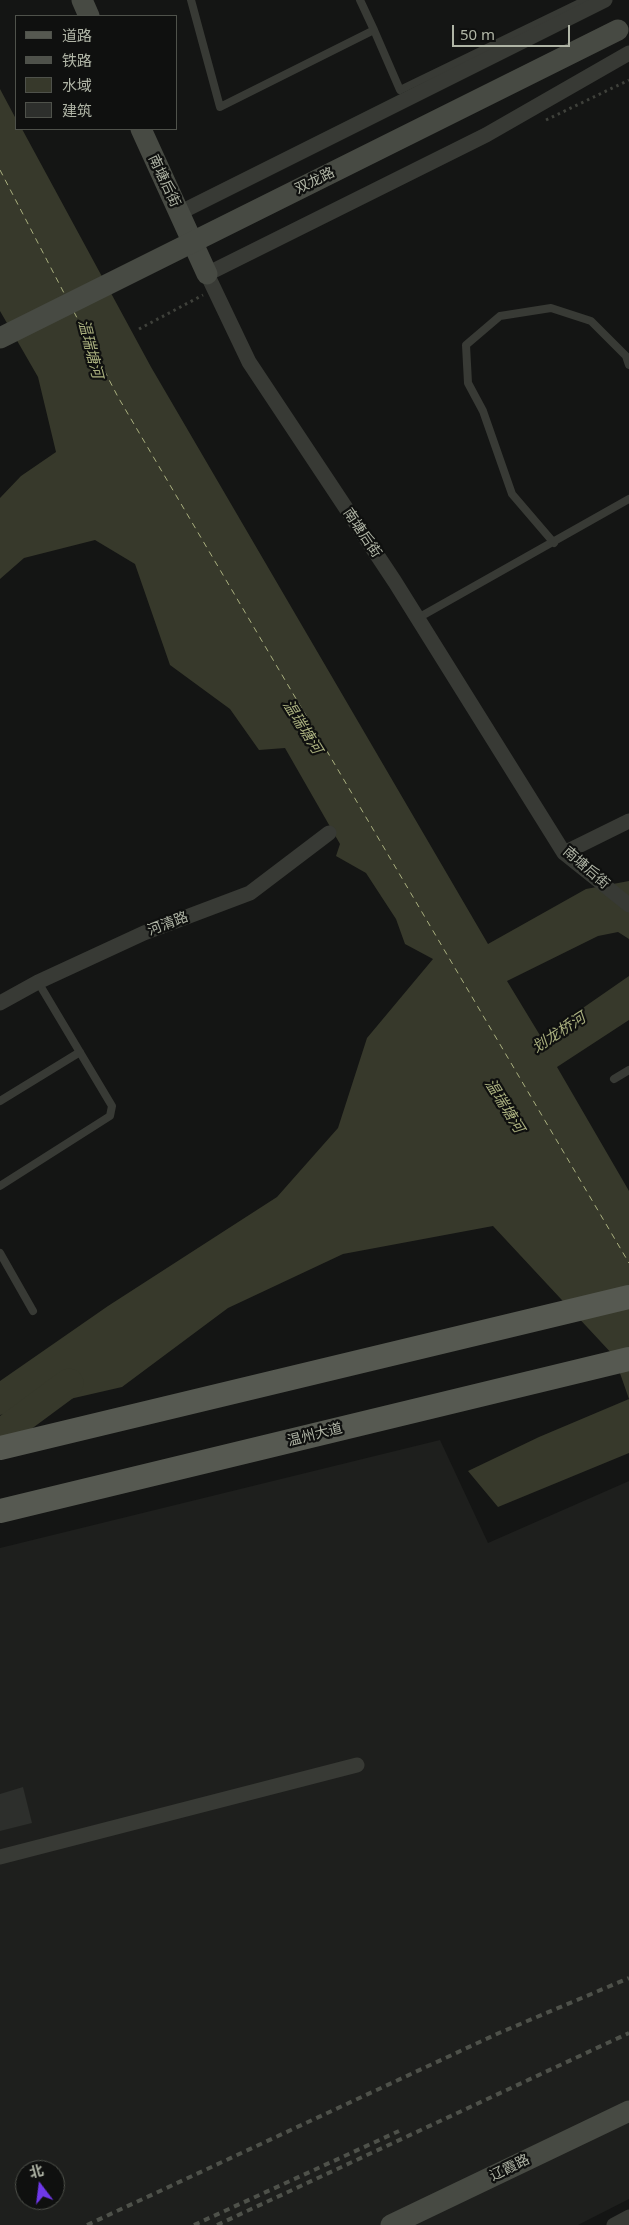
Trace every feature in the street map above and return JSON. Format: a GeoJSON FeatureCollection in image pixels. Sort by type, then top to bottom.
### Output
{"type":"FeatureCollection","features":[{"type":"Feature","properties":{"kind":"main road"},"geometry":{"type":"LineString","coordinates":[[82,0],[89,15]]}},
{"type":"Feature","properties":{"kind":"main road","name":"双龙路"},"geometry":{"type":"LineString","coordinates":[[0,338],[624,27]]}},
{"type":"Feature","properties":{"kind":"main road","name":"南塘后街"},"geometry":{"type":"LineString","coordinates":[[141,130],[207,274]]}},
{"type":"Feature","properties":{"kind":"main road"},"geometry":{"type":"LineString","coordinates":[[0,1448],[629,1297]]}},
{"type":"Feature","properties":{"kind":"main road","name":"温州大道"},"geometry":{"type":"LineString","coordinates":[[0,1511],[629,1359]]}},
{"type":"Feature","properties":{"kind":"main road","name":"辽霞路"},"geometry":{"type":"LineString","coordinates":[[391,2225],[629,2111]]}},
{"type":"Feature","properties":{"kind":"street"},"geometry":{"type":"LineString","coordinates":[[179,213],[604,0]]}},
{"type":"Feature","properties":{"kind":"street"},"geometry":{"type":"LineString","coordinates":[[207,274],[486,135],[629,52]]}},
{"type":"Feature","properties":{"kind":"street","name":"南塘后街"},"geometry":{"type":"LineString","coordinates":[[207,274],[249,362],[418,618],[564,853],[629,905]]}},
{"type":"Feature","properties":{"kind":"street"},"geometry":{"type":"LineString","coordinates":[[564,853],[629,822]]}},
{"type":"Feature","properties":{"kind":"street","name":"河清路"},"geometry":{"type":"LineString","coordinates":[[0,1003],[38,982],[144,933],[250,892],[329,833]]}},
{"type":"Feature","properties":{"kind":"street"},"geometry":{"type":"LineString","coordinates":[[0,1857],[356,1765]]}},
{"type":"Feature","properties":{"kind":"street"},"geometry":{"type":"LineString","coordinates":[[614,2225],[629,2217]]}},
{"type":"Feature","properties":{"kind":"lane"},"geometry":{"type":"LineString","coordinates":[[191,0],[220,107],[374,30]]}},
{"type":"Feature","properties":{"kind":"lane"},"geometry":{"type":"LineString","coordinates":[[360,0],[400,90],[586,0]]}},
{"type":"Feature","properties":{"kind":"lane"},"geometry":{"type":"LineString","coordinates":[[554,542],[512,494],[483,411],[468,383],[466,345],[500,316],[551,308],[592,321],[626,356],[629,365]]}},
{"type":"Feature","properties":{"kind":"lane"},"geometry":{"type":"LineString","coordinates":[[418,618],[629,499]]}},
{"type":"Feature","properties":{"kind":"lane"},"geometry":{"type":"LineString","coordinates":[[0,1186],[110,1116],[112,1106],[38,982]]}},
{"type":"Feature","properties":{"kind":"lane"},"geometry":{"type":"LineString","coordinates":[[0,1101],[80,1052]]}},
{"type":"Feature","properties":{"kind":"lane"},"geometry":{"type":"LineString","coordinates":[[614,1079],[629,1070]]}},
{"type":"Feature","properties":{"kind":"lane"},"geometry":{"type":"LineString","coordinates":[[0,1253],[33,1311]]}},
{"type":"Feature","properties":{"kind":"shaded area"},"geometry":{"type":"Polygon","coordinates":[[[440,1440],[488,1543],[629,1481],[629,2199],[578,2225],[0,2225],[0,1548],[440,1440]]]}},
{"type":"Feature","properties":{"kind":"water"},"geometry":{"type":"Polygon","coordinates":[[[0,89],[15,117],[15,130],[23,130],[151,367],[488,944],[586,889],[629,881],[629,939],[618,932],[598,936],[507,981],[541,1037],[629,976],[629,1020],[557,1067],[629,1191],[629,1399],[614,1356],[493,1226],[343,1254],[228,1308],[122,1387],[0,1415],[0,1381],[108,1306],[277,1197],[338,1128],[367,1038],[433,959],[405,944],[396,919],[366,873],[336,856],[340,844],[285,748],[259,750],[230,709],[170,665],[135,564],[95,540],[24,558],[0,579],[0,498],[21,476],[56,452],[38,377],[0,311],[0,89]]]}},
{"type":"Feature","properties":{"kind":"water"},"geometry":{"type":"Polygon","coordinates":[[[629,1399],[629,1453],[498,1507],[468,1471],[539,1437],[629,1399]]]}},
{"type":"Feature","properties":{"kind":"building"},"geometry":{"type":"Polygon","coordinates":[[[23,1787],[32,1823],[0,1831],[0,1794],[23,1787]]]}},
{"type":"Feature","properties":{"kind":"waterway"},"geometry":{"type":"LineString","coordinates":[[0,1434],[69,1383]]}},
{"type":"Feature","properties":{"kind":"ferry route"},"geometry":{"type":"LineString","coordinates":[[0,170],[64,293]]}},
{"type":"Feature","properties":{"kind":"ferry route"},"geometry":{"type":"LineString","coordinates":[[74,312],[118,397],[629,1263]]}},
{"type":"Feature","properties":{"kind":"railway"},"geometry":{"type":"LineString","coordinates":[[87,2225],[499,2033],[629,1978]]}},
{"type":"Feature","properties":{"kind":"railway"},"geometry":{"type":"LineString","coordinates":[[217,2225],[629,2033]]}},
{"type":"Feature","properties":{"kind":"railway"},"geometry":{"type":"LineString","coordinates":[[194,2225],[399,2131]]}},
{"type":"Feature","properties":{"kind":"water label","name":"温瑞塘河"},"geometry":{"type":"Point","coordinates":[90,349]}},
{"type":"Feature","properties":{"kind":"water label","name":"温瑞塘河"},"geometry":{"type":"Point","coordinates":[302,727]}},
{"type":"Feature","properties":{"kind":"water label","name":"划龙桥河"},"geometry":{"type":"Point","coordinates":[559,1033]}},
{"type":"Feature","properties":{"kind":"water label","name":"温瑞塘河"},"geometry":{"type":"Point","coordinates":[504,1106]}}]}
